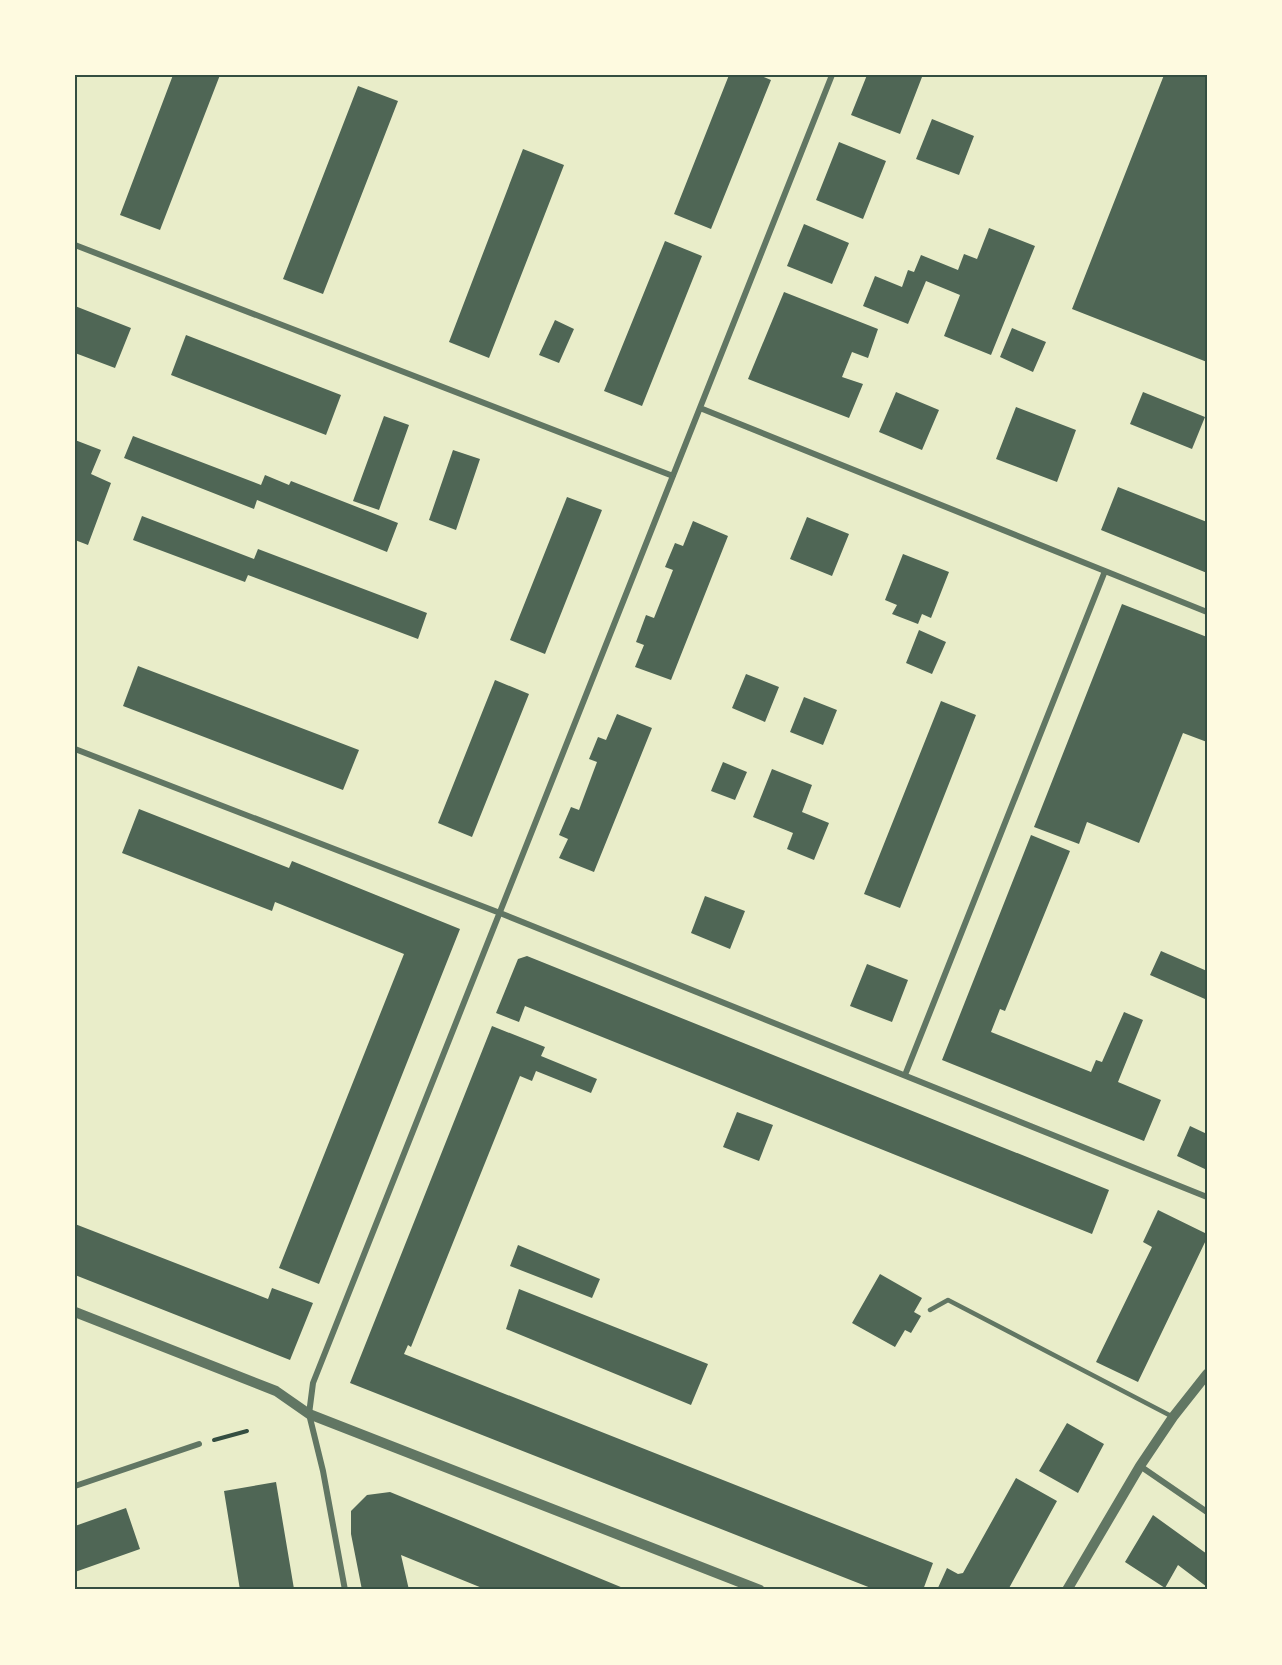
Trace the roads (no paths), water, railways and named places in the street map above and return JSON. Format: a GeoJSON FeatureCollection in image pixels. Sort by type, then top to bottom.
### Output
{"type":"FeatureCollection","features":[{"type":"Feature","properties":{"kind":"street"},"geometry":{"type":"LineString","coordinates":[[345,1590],[323,1471],[309,1414],[313,1383],[832,75]]}},
{"type":"Feature","properties":{"kind":"street"},"geometry":{"type":"LineString","coordinates":[[75,245],[673,476]]}},
{"type":"Feature","properties":{"kind":"street"},"geometry":{"type":"LineString","coordinates":[[700,408],[1207,612]]}},
{"type":"Feature","properties":{"kind":"street"},"geometry":{"type":"LineString","coordinates":[[905,1076],[1105,571]]}},
{"type":"Feature","properties":{"kind":"street"},"geometry":{"type":"LineString","coordinates":[[75,749],[500,913],[1207,1197]]}},
{"type":"Feature","properties":{"kind":"street"},"geometry":{"type":"LineString","coordinates":[[75,1312],[276,1391],[309,1414],[760,1590]]}},
{"type":"Feature","properties":{"kind":"street"},"geometry":{"type":"LineString","coordinates":[[1067,1590],[1140,1466],[1173,1417],[1207,1374]]}},
{"type":"Feature","properties":{"kind":"street"},"geometry":{"type":"LineString","coordinates":[[75,1486],[199,1444]]}},
{"type":"Feature","properties":{"kind":"street"},"geometry":{"type":"LineString","coordinates":[[1140,1466],[1207,1512]]}},
{"type":"Feature","properties":{"kind":"lane"},"geometry":{"type":"LineString","coordinates":[[930,1310],[948,1300],[1173,1417]]}}]}
